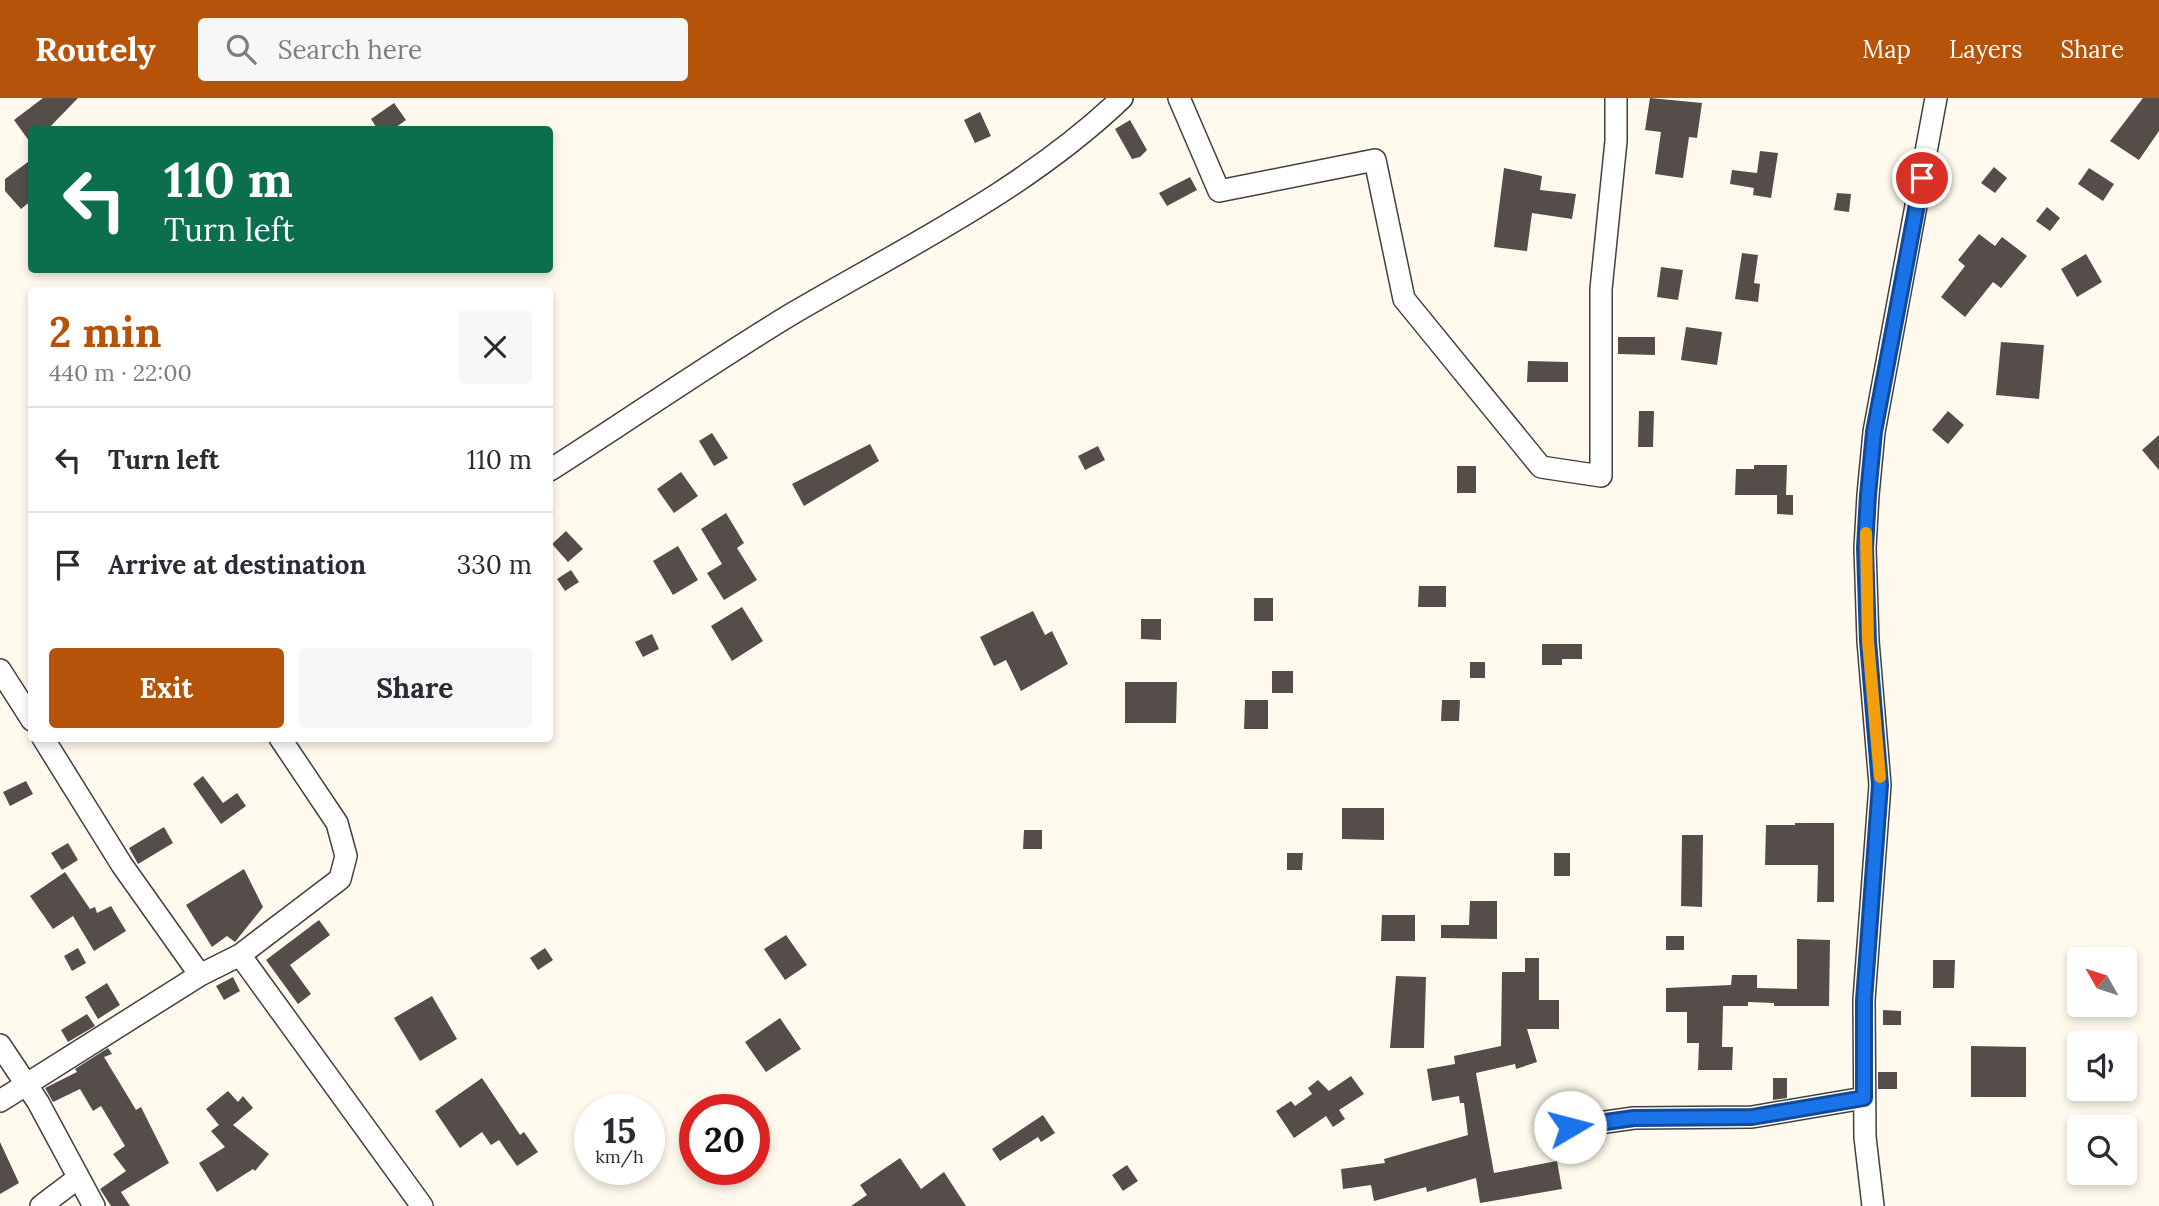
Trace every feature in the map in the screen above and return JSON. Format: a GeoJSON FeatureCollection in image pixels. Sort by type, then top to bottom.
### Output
{"type":"FeatureCollection","features":[{"type":"Feature","properties":{"kind":"street"},"geometry":{"type":"LineString","coordinates":[[553,468],[789,317],[974,210],[1047,161],[1122,98]]}},
{"type":"Feature","properties":{"kind":"street"},"geometry":{"type":"LineString","coordinates":[[1179,98],[1219,191],[1375,160],[1404,299],[1541,467],[1601,476],[1601,289],[1616,141],[1616,98]]}},
{"type":"Feature","properties":{"kind":"street"},"geometry":{"type":"LineString","coordinates":[[1873,1206],[1864,1098],[1864,1000],[1880,785],[1868,641],[1865,548],[1868,495],[1874,432],[1936,98]]}},
{"type":"Feature","properties":{"kind":"street"},"geometry":{"type":"LineString","coordinates":[[0,670],[28,714]]}},
{"type":"Feature","properties":{"kind":"street"},"geometry":{"type":"LineString","coordinates":[[45,742],[122,865],[200,975]]}},
{"type":"Feature","properties":{"kind":"street"},"geometry":{"type":"LineString","coordinates":[[0,1101],[200,975],[240,956],[340,879],[346,856],[337,823],[283,742]]}},
{"type":"Feature","properties":{"kind":"street"},"geometry":{"type":"LineString","coordinates":[[240,956],[422,1206]]}},
{"type":"Feature","properties":{"kind":"street"},"geometry":{"type":"LineString","coordinates":[[0,1045],[27,1085],[94,1206]]}},
{"type":"Feature","properties":{"kind":"street"},"geometry":{"type":"LineString","coordinates":[[1570,1127],[1634,1118],[1752,1117],[1864,1098]]}},
{"type":"Feature","properties":{"kind":"street"},"geometry":{"type":"LineString","coordinates":[[40,1206],[78,1178]]}},
{"type":"Feature","properties":{"kind":"building"},"geometry":{"type":"Polygon","coordinates":[[[43,98],[78,98],[51,126],[28,126],[28,139],[14,120],[43,98]]]}},
{"type":"Feature","properties":{"kind":"building"},"geometry":{"type":"Polygon","coordinates":[[[1650,98],[1702,103],[1697,138],[1689,137],[1683,178],[1655,174],[1661,132],[1645,130],[1650,98]]]}},
{"type":"Feature","properties":{"kind":"building"},"geometry":{"type":"Polygon","coordinates":[[[2143,98],[2159,98],[2159,131],[2139,160],[2110,141],[2143,98]]]}},
{"type":"Feature","properties":{"kind":"building"},"geometry":{"type":"Polygon","coordinates":[[[394,103],[406,120],[398,126],[375,126],[371,119],[394,103]]]}},
{"type":"Feature","properties":{"kind":"building"},"geometry":{"type":"Polygon","coordinates":[[[980,112],[991,136],[975,143],[964,120],[980,112]]]}},
{"type":"Feature","properties":{"kind":"building"},"geometry":{"type":"Polygon","coordinates":[[[1130,120],[1147,150],[1140,157],[1132,159],[1115,129],[1130,120]]]}},
{"type":"Feature","properties":{"kind":"building"},"geometry":{"type":"Polygon","coordinates":[[[1760,151],[1778,153],[1771,198],[1753,195],[1754,188],[1730,184],[1732,170],[1757,173],[1760,151]]]}},
{"type":"Feature","properties":{"kind":"building"},"geometry":{"type":"Polygon","coordinates":[[[28,162],[28,203],[21,209],[5,191],[5,179],[28,162]]]}},
{"type":"Feature","properties":{"kind":"building"},"geometry":{"type":"Polygon","coordinates":[[[1994,167],[2007,178],[1995,193],[1981,183],[1994,167]]]}},
{"type":"Feature","properties":{"kind":"building"},"geometry":{"type":"Polygon","coordinates":[[[1504,168],[1542,176],[1540,190],[1576,194],[1572,219],[1532,213],[1527,251],[1494,247],[1504,168]]]}},
{"type":"Feature","properties":{"kind":"building"},"geometry":{"type":"Polygon","coordinates":[[[2089,168],[2114,184],[2103,201],[2078,184],[2089,168]]]}},
{"type":"Feature","properties":{"kind":"building"},"geometry":{"type":"Polygon","coordinates":[[[1190,177],[1197,190],[1167,206],[1159,193],[1190,177]]]}},
{"type":"Feature","properties":{"kind":"building"},"geometry":{"type":"Polygon","coordinates":[[[1837,193],[1851,194],[1849,212],[1834,210],[1837,193]]]}},
{"type":"Feature","properties":{"kind":"building"},"geometry":{"type":"Polygon","coordinates":[[[2047,207],[2060,218],[2050,231],[2036,221],[2047,207]]]}},
{"type":"Feature","properties":{"kind":"building"},"geometry":{"type":"Polygon","coordinates":[[[1979,234],[1995,246],[2002,237],[2027,256],[2001,288],[1993,282],[1965,317],[1941,297],[1965,266],[1958,260],[1979,234]]]}},
{"type":"Feature","properties":{"kind":"building"},"geometry":{"type":"Polygon","coordinates":[[[1742,253],[1758,255],[1754,283],[1760,284],[1758,302],[1735,299],[1742,253]]]}},
{"type":"Feature","properties":{"kind":"building"},"geometry":{"type":"Polygon","coordinates":[[[2086,254],[2102,282],[2077,297],[2061,269],[2086,254]]]}},
{"type":"Feature","properties":{"kind":"building"},"geometry":{"type":"Polygon","coordinates":[[[1661,267],[1683,270],[1678,300],[1657,297],[1661,267]]]}},
{"type":"Feature","properties":{"kind":"building"},"geometry":{"type":"Polygon","coordinates":[[[1686,327],[1722,332],[1717,365],[1681,360],[1686,327]]]}},
{"type":"Feature","properties":{"kind":"building"},"geometry":{"type":"Polygon","coordinates":[[[1618,337],[1655,337],[1655,355],[1618,354],[1618,337]]]}},
{"type":"Feature","properties":{"kind":"building"},"geometry":{"type":"Polygon","coordinates":[[[2001,342],[2044,345],[2039,399],[1996,395],[2001,342]]]}},
{"type":"Feature","properties":{"kind":"building"},"geometry":{"type":"Polygon","coordinates":[[[1528,361],[1568,362],[1568,382],[1527,382],[1528,361]]]}},
{"type":"Feature","properties":{"kind":"building"},"geometry":{"type":"Polygon","coordinates":[[[1639,411],[1654,411],[1653,447],[1638,447],[1639,411]]]}},
{"type":"Feature","properties":{"kind":"building"},"geometry":{"type":"Polygon","coordinates":[[[1948,411],[1964,425],[1948,444],[1932,430],[1948,411]]]}},
{"type":"Feature","properties":{"kind":"building"},"geometry":{"type":"Polygon","coordinates":[[[712,433],[728,458],[714,466],[699,441],[712,433]]]}},
{"type":"Feature","properties":{"kind":"building"},"geometry":{"type":"Polygon","coordinates":[[[2159,435],[2159,470],[2142,450],[2159,435]]]}},
{"type":"Feature","properties":{"kind":"building"},"geometry":{"type":"Polygon","coordinates":[[[870,444],[879,461],[804,506],[792,484],[870,444]]]}},
{"type":"Feature","properties":{"kind":"building"},"geometry":{"type":"Polygon","coordinates":[[[1098,446],[1105,460],[1085,470],[1078,456],[1098,446]]]}},
{"type":"Feature","properties":{"kind":"building"},"geometry":{"type":"Polygon","coordinates":[[[1754,465],[1787,465],[1786,495],[1735,495],[1736,469],[1754,469],[1754,465]]]}},
{"type":"Feature","properties":{"kind":"building"},"geometry":{"type":"Polygon","coordinates":[[[1457,466],[1476,466],[1476,493],[1457,493],[1457,466]]]}},
{"type":"Feature","properties":{"kind":"building"},"geometry":{"type":"Polygon","coordinates":[[[681,472],[698,496],[674,513],[657,489],[681,472]]]}},
{"type":"Feature","properties":{"kind":"building"},"geometry":{"type":"Polygon","coordinates":[[[1777,495],[1793,495],[1793,515],[1777,514],[1777,495]]]}},
{"type":"Feature","properties":{"kind":"building"},"geometry":{"type":"Polygon","coordinates":[[[726,513],[744,543],[737,548],[757,580],[724,600],[707,573],[722,564],[701,529],[726,513]]]}},
{"type":"Feature","properties":{"kind":"building"},"geometry":{"type":"Polygon","coordinates":[[[566,531],[583,549],[568,562],[553,543],[566,531]]]}},
{"type":"Feature","properties":{"kind":"building"},"geometry":{"type":"Polygon","coordinates":[[[678,546],[698,580],[673,595],[653,561],[678,546]]]}},
{"type":"Feature","properties":{"kind":"building"},"geometry":{"type":"Polygon","coordinates":[[[571,570],[579,582],[565,591],[557,579],[571,570]]]}},
{"type":"Feature","properties":{"kind":"building"},"geometry":{"type":"Polygon","coordinates":[[[1419,586],[1446,586],[1446,607],[1418,607],[1419,586]]]}},
{"type":"Feature","properties":{"kind":"building"},"geometry":{"type":"Polygon","coordinates":[[[1254,598],[1273,598],[1273,621],[1254,621],[1254,598]]]}},
{"type":"Feature","properties":{"kind":"building"},"geometry":{"type":"Polygon","coordinates":[[[742,607],[763,641],[732,661],[711,626],[742,607]]]}},
{"type":"Feature","properties":{"kind":"building"},"geometry":{"type":"Polygon","coordinates":[[[1033,611],[1045,635],[1052,631],[1068,664],[1021,691],[1006,660],[994,666],[980,637],[1033,611]]]}},
{"type":"Feature","properties":{"kind":"building"},"geometry":{"type":"Polygon","coordinates":[[[1141,619],[1161,619],[1161,640],[1141,639],[1141,619]]]}},
{"type":"Feature","properties":{"kind":"building"},"geometry":{"type":"Polygon","coordinates":[[[652,634],[659,649],[643,657],[635,642],[652,634]]]}},
{"type":"Feature","properties":{"kind":"building"},"geometry":{"type":"Polygon","coordinates":[[[1542,644],[1582,644],[1582,659],[1562,659],[1562,665],[1542,665],[1542,644]]]}},
{"type":"Feature","properties":{"kind":"building"},"geometry":{"type":"Polygon","coordinates":[[[1470,662],[1485,662],[1485,678],[1470,678],[1470,662]]]}},
{"type":"Feature","properties":{"kind":"building"},"geometry":{"type":"Polygon","coordinates":[[[1272,671],[1293,671],[1293,693],[1272,693],[1272,671]]]}},
{"type":"Feature","properties":{"kind":"building"},"geometry":{"type":"Polygon","coordinates":[[[1125,682],[1177,682],[1176,723],[1125,723],[1125,682]]]}},
{"type":"Feature","properties":{"kind":"building"},"geometry":{"type":"Polygon","coordinates":[[[1245,700],[1268,700],[1268,729],[1244,729],[1245,700]]]}},
{"type":"Feature","properties":{"kind":"building"},"geometry":{"type":"Polygon","coordinates":[[[1442,700],[1460,700],[1459,721],[1441,721],[1442,700]]]}},
{"type":"Feature","properties":{"kind":"building"},"geometry":{"type":"Polygon","coordinates":[[[203,776],[223,803],[237,793],[246,806],[221,824],[193,784],[203,776]]]}},
{"type":"Feature","properties":{"kind":"building"},"geometry":{"type":"Polygon","coordinates":[[[26,781],[33,794],[10,806],[3,792],[26,781]]]}},
{"type":"Feature","properties":{"kind":"building"},"geometry":{"type":"Polygon","coordinates":[[[1342,808],[1384,808],[1384,840],[1342,839],[1342,808]]]}},
{"type":"Feature","properties":{"kind":"building"},"geometry":{"type":"Polygon","coordinates":[[[1834,823],[1834,902],[1817,902],[1818,865],[1765,865],[1766,825],[1834,823]]]}},
{"type":"Feature","properties":{"kind":"building"},"geometry":{"type":"Polygon","coordinates":[[[164,827],[173,843],[138,864],[129,848],[164,827]]]}},
{"type":"Feature","properties":{"kind":"building"},"geometry":{"type":"Polygon","coordinates":[[[1024,830],[1042,830],[1042,849],[1023,849],[1024,830]]]}},
{"type":"Feature","properties":{"kind":"building"},"geometry":{"type":"Polygon","coordinates":[[[1682,835],[1703,835],[1702,907],[1681,906],[1682,835]]]}},
{"type":"Feature","properties":{"kind":"building"},"geometry":{"type":"Polygon","coordinates":[[[68,843],[78,860],[62,870],[51,853],[68,843]]]}},
{"type":"Feature","properties":{"kind":"building"},"geometry":{"type":"Polygon","coordinates":[[[1287,853],[1303,853],[1302,870],[1287,870],[1287,853]]]}},
{"type":"Feature","properties":{"kind":"building"},"geometry":{"type":"Polygon","coordinates":[[[1554,853],[1570,853],[1570,876],[1554,876],[1554,853]]]}},
{"type":"Feature","properties":{"kind":"building"},"geometry":{"type":"Polygon","coordinates":[[[244,869],[263,907],[235,942],[227,936],[212,947],[186,905],[244,869]]]}},
{"type":"Feature","properties":{"kind":"building"},"geometry":{"type":"Polygon","coordinates":[[[65,872],[90,909],[95,907],[97,913],[111,906],[126,931],[94,951],[73,916],[53,929],[30,896],[65,872]]]}},
{"type":"Feature","properties":{"kind":"building"},"geometry":{"type":"Polygon","coordinates":[[[1470,901],[1497,901],[1497,939],[1441,938],[1441,925],[1469,925],[1470,901]]]}},
{"type":"Feature","properties":{"kind":"building"},"geometry":{"type":"Polygon","coordinates":[[[1382,915],[1415,915],[1415,941],[1381,941],[1382,915]]]}},
{"type":"Feature","properties":{"kind":"building"},"geometry":{"type":"Polygon","coordinates":[[[319,920],[330,935],[290,965],[311,994],[298,1004],[266,960],[319,920]]]}},
{"type":"Feature","properties":{"kind":"building"},"geometry":{"type":"Polygon","coordinates":[[[786,935],[807,965],[785,980],[764,949],[786,935]]]}},
{"type":"Feature","properties":{"kind":"building"},"geometry":{"type":"Polygon","coordinates":[[[1666,936],[1684,936],[1684,950],[1666,950],[1666,936]]]}},
{"type":"Feature","properties":{"kind":"building"},"geometry":{"type":"Polygon","coordinates":[[[1797,939],[1830,940],[1829,1006],[1774,1006],[1774,1003],[1748,1002],[1748,1006],[1723,1006],[1722,1047],[1733,1047],[1732,1070],[1698,1070],[1699,1043],[1687,1043],[1687,1012],[1666,1012],[1666,988],[1731,985],[1732,975],[1757,975],[1757,988],[1797,989],[1797,939]]]}},
{"type":"Feature","properties":{"kind":"building"},"geometry":{"type":"Polygon","coordinates":[[[78,948],[86,963],[72,971],[64,956],[78,948]]]}},
{"type":"Feature","properties":{"kind":"building"},"geometry":{"type":"Polygon","coordinates":[[[545,948],[553,960],[538,970],[530,958],[545,948]]]}},
{"type":"Feature","properties":{"kind":"building"},"geometry":{"type":"Polygon","coordinates":[[[1525,958],[1539,958],[1539,1000],[1559,1000],[1559,1029],[1527,1029],[1537,1062],[1516,1069],[1515,1064],[1476,1073],[1494,1173],[1557,1161],[1562,1189],[1480,1203],[1476,1178],[1427,1192],[1426,1187],[1374,1201],[1371,1185],[1343,1189],[1341,1169],[1385,1163],[1384,1159],[1468,1135],[1464,1103],[1460,1103],[1459,1096],[1432,1101],[1427,1069],[1455,1064],[1454,1056],[1501,1046],[1502,972],[1525,972],[1525,958]]]}},
{"type":"Feature","properties":{"kind":"building"},"geometry":{"type":"Polygon","coordinates":[[[1933,960],[1955,960],[1954,988],[1933,988],[1933,960]]]}},
{"type":"Feature","properties":{"kind":"building"},"geometry":{"type":"Polygon","coordinates":[[[1396,976],[1426,977],[1424,1048],[1390,1048],[1396,976]]]}},
{"type":"Feature","properties":{"kind":"building"},"geometry":{"type":"Polygon","coordinates":[[[233,977],[240,991],[224,1000],[216,986],[233,977]]]}},
{"type":"Feature","properties":{"kind":"building"},"geometry":{"type":"Polygon","coordinates":[[[107,983],[120,1005],[98,1019],[85,997],[107,983]]]}},
{"type":"Feature","properties":{"kind":"building"},"geometry":{"type":"Polygon","coordinates":[[[432,996],[457,1039],[420,1061],[394,1018],[432,996]]]}},
{"type":"Feature","properties":{"kind":"building"},"geometry":{"type":"Polygon","coordinates":[[[1883,1010],[1901,1011],[1901,1025],[1883,1025],[1883,1010]]]}},
{"type":"Feature","properties":{"kind":"building"},"geometry":{"type":"Polygon","coordinates":[[[87,1014],[95,1026],[68,1042],[61,1030],[87,1014]]]}},
{"type":"Feature","properties":{"kind":"building"},"geometry":{"type":"Polygon","coordinates":[[[780,1018],[801,1049],[766,1072],[745,1042],[780,1018]]]}},
{"type":"Feature","properties":{"kind":"building"},"geometry":{"type":"Polygon","coordinates":[[[1971,1046],[2026,1047],[2026,1097],[1971,1097],[1971,1046]]]}},
{"type":"Feature","properties":{"kind":"building"},"geometry":{"type":"Polygon","coordinates":[[[108,1048],[112,1054],[104,1057],[136,1110],[141,1107],[169,1163],[121,1192],[130,1206],[111,1206],[100,1189],[126,1171],[113,1154],[125,1146],[101,1106],[93,1111],[80,1089],[53,1102],[45,1088],[77,1072],[75,1069],[108,1048]]]}},
{"type":"Feature","properties":{"kind":"building"},"geometry":{"type":"Polygon","coordinates":[[[1878,1072],[1897,1072],[1897,1089],[1878,1089],[1878,1072]]]}},
{"type":"Feature","properties":{"kind":"building"},"geometry":{"type":"Polygon","coordinates":[[[1351,1076],[1364,1094],[1339,1110],[1345,1119],[1333,1127],[1326,1116],[1294,1138],[1276,1111],[1291,1101],[1295,1106],[1312,1094],[1308,1088],[1318,1080],[1329,1091],[1351,1076]]]}},
{"type":"Feature","properties":{"kind":"building"},"geometry":{"type":"Polygon","coordinates":[[[482,1078],[520,1135],[524,1132],[538,1152],[517,1166],[499,1140],[491,1145],[482,1132],[460,1148],[435,1111],[482,1078]]]}},
{"type":"Feature","properties":{"kind":"building"},"geometry":{"type":"Polygon","coordinates":[[[1773,1078],[1787,1078],[1787,1098],[1773,1100],[1773,1078]]]}},
{"type":"Feature","properties":{"kind":"building"},"geometry":{"type":"Polygon","coordinates":[[[228,1091],[238,1102],[243,1096],[253,1108],[233,1125],[269,1154],[255,1171],[253,1169],[217,1192],[199,1163],[225,1147],[211,1131],[219,1125],[206,1109],[228,1091]]]}},
{"type":"Feature","properties":{"kind":"building"},"geometry":{"type":"Polygon","coordinates":[[[1043,1115],[1055,1133],[1041,1142],[1038,1137],[1000,1161],[992,1149],[1043,1115]]]}},
{"type":"Feature","properties":{"kind":"building"},"geometry":{"type":"Polygon","coordinates":[[[0,1142],[19,1183],[0,1194],[0,1142]]]}},
{"type":"Feature","properties":{"kind":"building"},"geometry":{"type":"Polygon","coordinates":[[[900,1158],[921,1189],[944,1172],[966,1206],[851,1206],[867,1195],[860,1185],[900,1158]]]}},
{"type":"Feature","properties":{"kind":"building"},"geometry":{"type":"Polygon","coordinates":[[[1127,1165],[1138,1181],[1123,1191],[1112,1175],[1127,1165]]]}},
{"type":"Feature","properties":{"kind":"slow traffic"},"geometry":{"type":"LineString","coordinates":[[1866,533],[1868,641],[1880,777]]}},
{"type":"Feature","properties":{"kind":"route"},"geometry":{"type":"LineString","coordinates":[[1570,1127],[1634,1118],[1752,1117],[1864,1098],[1864,1000],[1880,785],[1868,641],[1865,548],[1868,495],[1874,432],[1922,178]]}}]}
